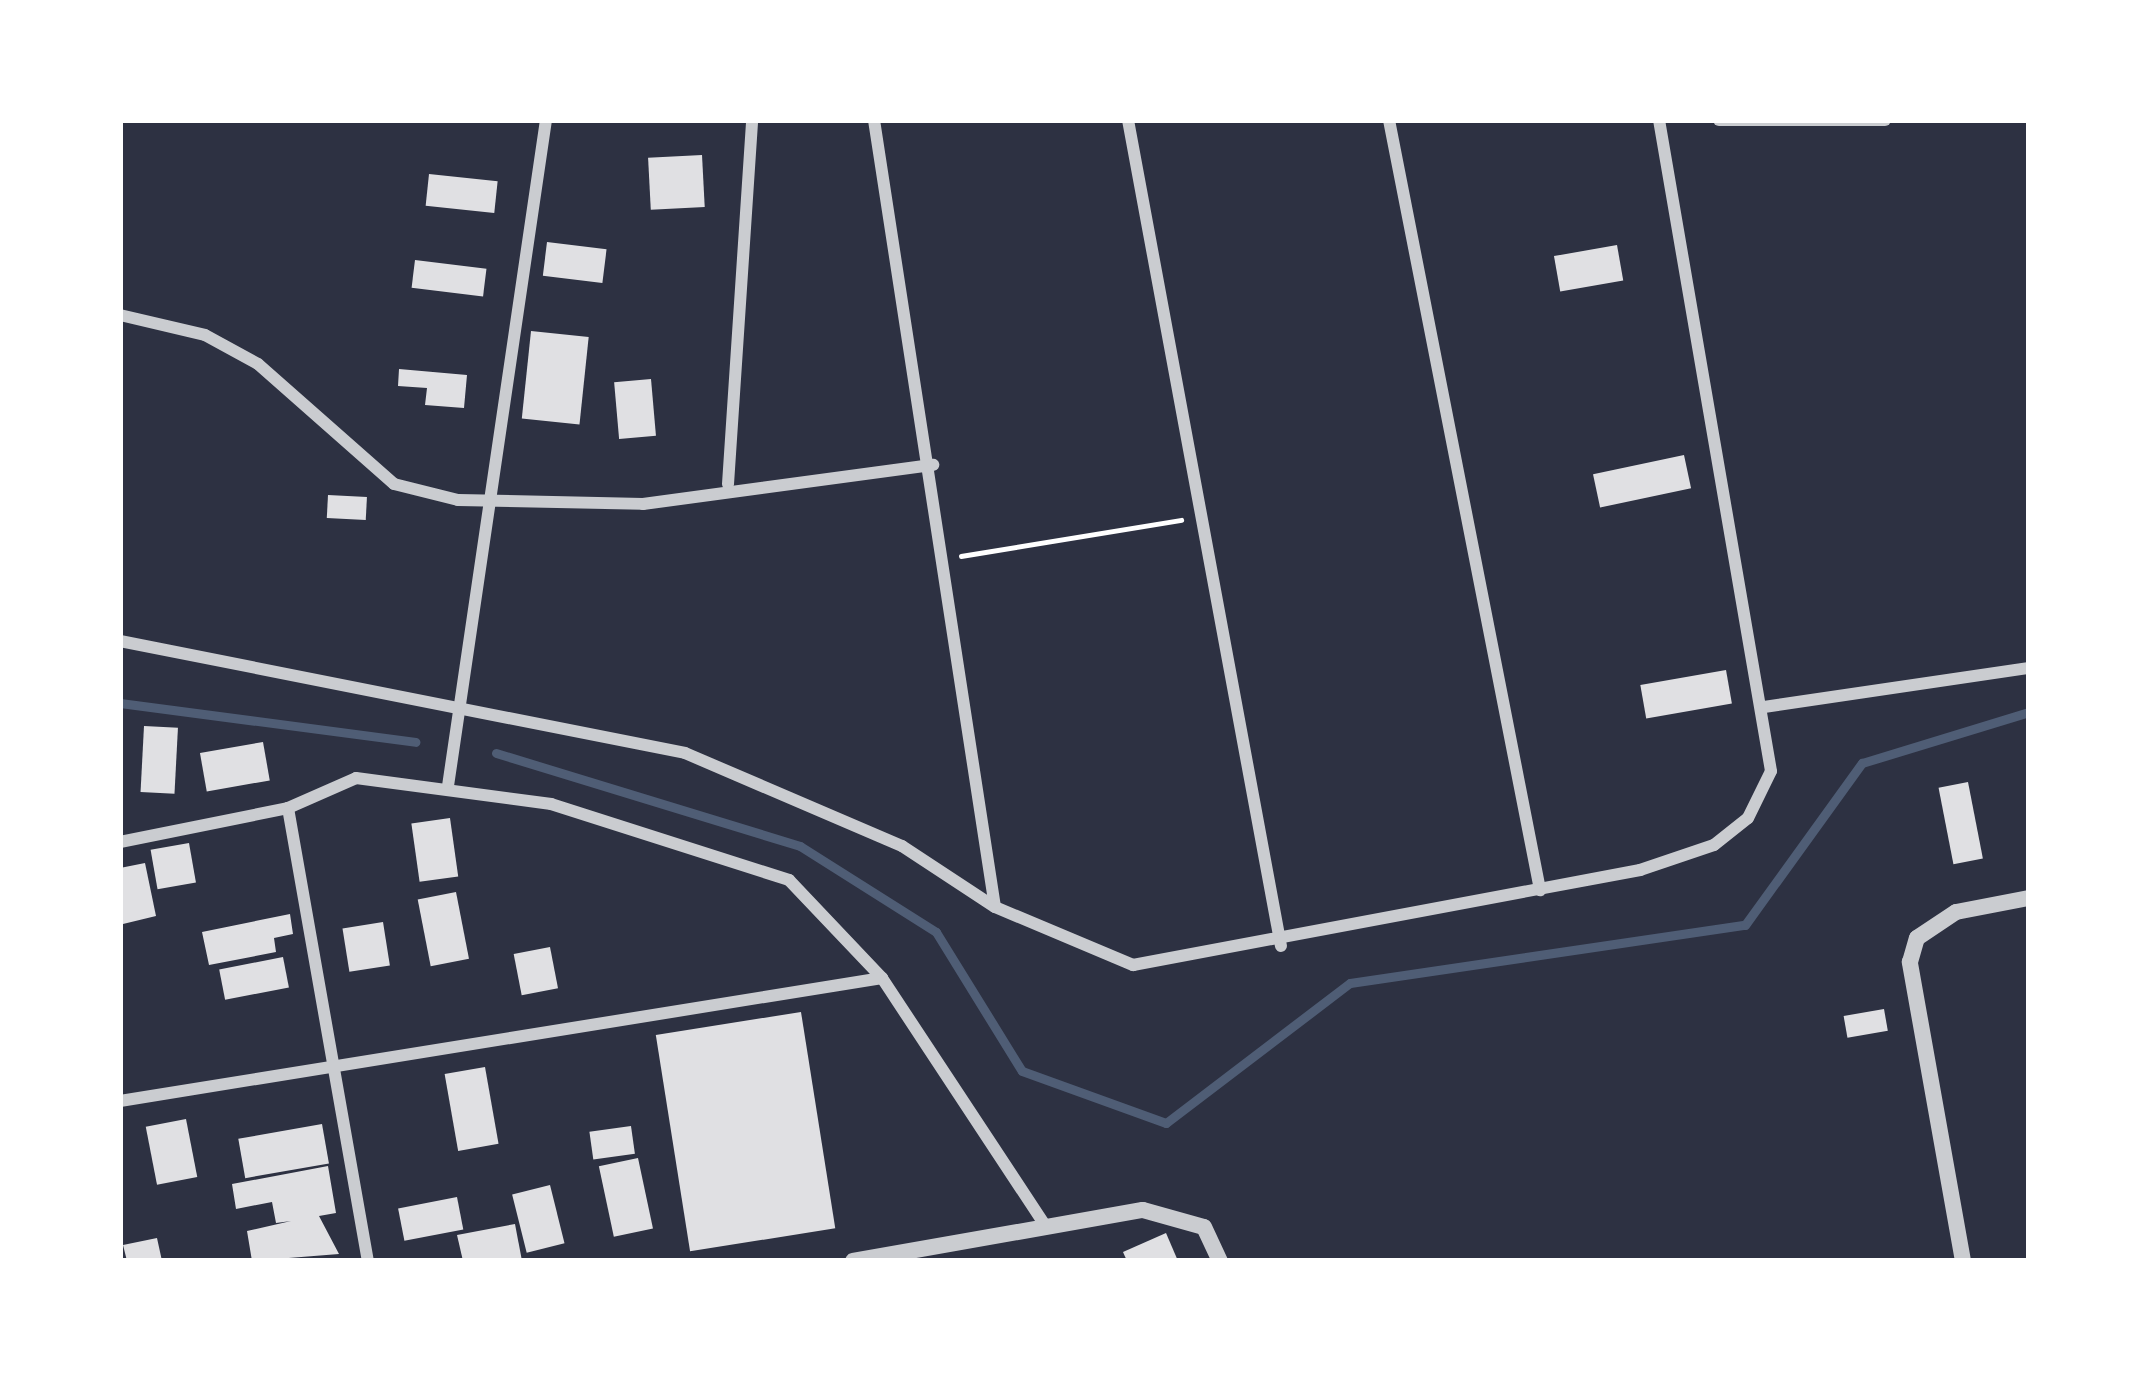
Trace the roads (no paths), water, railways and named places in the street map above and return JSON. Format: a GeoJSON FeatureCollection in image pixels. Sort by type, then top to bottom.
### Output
{"type":"FeatureCollection","features":[{"type":"Feature","properties":{"kind":"street"},"geometry":{"type":"LineString","coordinates":[[448,786],[452,707],[546,120]]}},
{"type":"Feature","properties":{"kind":"street"},"geometry":{"type":"LineString","coordinates":[[728,484],[752,120]]}},
{"type":"Feature","properties":{"kind":"street"},"geometry":{"type":"LineString","coordinates":[[874,120],[950,558],[995,907]]}},
{"type":"Feature","properties":{"kind":"street"},"geometry":{"type":"LineString","coordinates":[[1128,120],[1281,946]]}},
{"type":"Feature","properties":{"kind":"street"},"geometry":{"type":"LineString","coordinates":[[1389,120],[1540,890]]}},
{"type":"Feature","properties":{"kind":"street"},"geometry":{"type":"LineString","coordinates":[[120,641],[452,707],[757,778],[902,846],[995,907],[1133,965],[1281,946],[1540,890],[1714,845],[1748,818],[1771,771],[1764,707],[1659,120]]}},
{"type":"Feature","properties":{"kind":"street"},"geometry":{"type":"LineString","coordinates":[[1719,120],[1885,120]]}},
{"type":"Feature","properties":{"kind":"street"},"geometry":{"type":"LineString","coordinates":[[120,315],[206,334],[258,364],[394,484],[484,505],[643,504],[728,484],[933,465]]}},
{"type":"Feature","properties":{"kind":"street"},"geometry":{"type":"LineString","coordinates":[[1764,707],[2029,668]]}},
{"type":"Feature","properties":{"kind":"street"},"geometry":{"type":"LineString","coordinates":[[120,842],[288,808],[356,778],[448,786],[551,804],[789,880],[882,978],[1044,1224]]}},
{"type":"Feature","properties":{"kind":"street"},"geometry":{"type":"LineString","coordinates":[[288,808],[339,1065],[368,1261]]}},
{"type":"Feature","properties":{"kind":"street"},"geometry":{"type":"LineString","coordinates":[[1963,1261],[1910,962],[1917,938],[1956,912],[2029,898]]}},
{"type":"Feature","properties":{"kind":"street"},"geometry":{"type":"LineString","coordinates":[[120,1101],[882,978]]}},
{"type":"Feature","properties":{"kind":"street"},"geometry":{"type":"LineString","coordinates":[[853,1261],[1143,1210],[1204,1227],[1220,1261]]}},
{"type":"Feature","properties":{"kind":"waterway"},"geometry":{"type":"LineString","coordinates":[[120,703],[415,742]]}},
{"type":"Feature","properties":{"kind":"waterway"},"geometry":{"type":"LineString","coordinates":[[496,753],[800,846],[936,932],[1022,1071],[1166,1123],[1350,983],[1745,925],[1862,763],[2029,712]]}}]}
